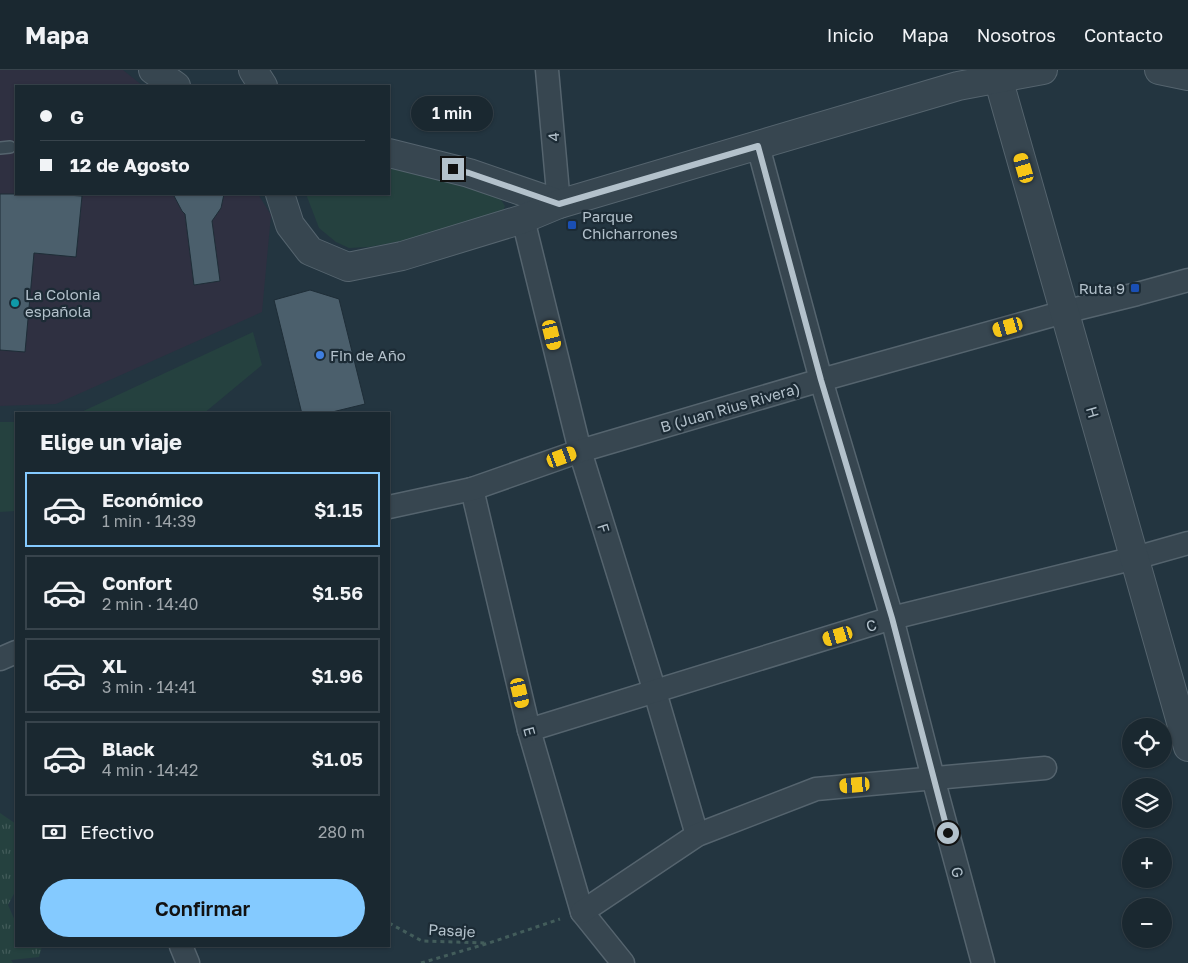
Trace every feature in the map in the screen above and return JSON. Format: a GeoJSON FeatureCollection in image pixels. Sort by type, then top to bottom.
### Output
{"type":"FeatureCollection","features":[{"type":"Feature","properties":{"kind":"street"},"geometry":{"type":"LineString","coordinates":[[153,70],[175,85]]}},
{"type":"Feature","properties":{"kind":"street"},"geometry":{"type":"LineString","coordinates":[[253,70],[262,85]]}},
{"type":"Feature","properties":{"kind":"street","name":"4"},"geometry":{"type":"LineString","coordinates":[[547,70],[559,204]]}},
{"type":"Feature","properties":{"kind":"street"},"geometry":{"type":"LineString","coordinates":[[280,195],[290,225],[310,251],[348,267],[402,256],[523,219],[559,204],[758,146],[957,78],[998,78],[1043,70]]}},
{"type":"Feature","properties":{"kind":"street"},"geometry":{"type":"LineString","coordinates":[[1159,70],[1188,76]]}},
{"type":"Feature","properties":{"kind":"street","name":"H"},"geometry":{"type":"LineString","coordinates":[[998,78],[1188,747]]}},
{"type":"Feature","properties":{"kind":"street","name":"G"},"geometry":{"type":"LineString","coordinates":[[758,146],[821,380],[892,618],[932,778],[982,963]]}},
{"type":"Feature","properties":{"kind":"street"},"geometry":{"type":"LineString","coordinates":[[390,152],[469,173],[559,204]]}},
{"type":"Feature","properties":{"kind":"street","name":"F"},"geometry":{"type":"LineString","coordinates":[[523,219],[580,451],[655,692],[696,835]]}},
{"type":"Feature","properties":{"kind":"street","name":"B (Juan Rius Rivera)"},"geometry":{"type":"LineString","coordinates":[[390,508],[472,489],[580,451],[821,380],[1064,312],[1188,280]]}},
{"type":"Feature","properties":{"kind":"street","name":"E"},"geometry":{"type":"LineString","coordinates":[[472,489],[529,730],[582,912]]}},
{"type":"Feature","properties":{"kind":"street","name":"C"},"geometry":{"type":"LineString","coordinates":[[529,730],[892,618],[1135,558],[1188,543]]}},
{"type":"Feature","properties":{"kind":"street"},"geometry":{"type":"LineString","coordinates":[[0,658],[15,652]]}},
{"type":"Feature","properties":{"kind":"street"},"geometry":{"type":"LineString","coordinates":[[623,963],[582,912],[696,835],[816,789],[1045,768]]}},
{"type":"Feature","properties":{"kind":"street"},"geometry":{"type":"LineString","coordinates":[[181,947],[188,963]]}},
{"type":"Feature","properties":{"kind":"path"},"geometry":{"type":"LineString","coordinates":[[421,963],[582,912]]}},
{"type":"Feature","properties":{"kind":"path","name":"Pasaje"},"geometry":{"type":"LineString","coordinates":[[390,924],[422,941],[489,943]]}},
{"type":"Feature","properties":{"kind":"shaded area"},"geometry":{"type":"Polygon","coordinates":[[[0,70],[123,70],[142,85],[15,85],[15,195],[259,195],[271,215],[262,312],[56,404],[0,406],[0,70]]]}},
{"type":"Feature","properties":{"kind":"green space"},"geometry":{"type":"Polygon","coordinates":[[[390,167],[439,177],[498,195],[505,206],[501,216],[486,226],[369,247],[349,248],[336,242],[319,228],[306,195],[390,195],[390,167]]]}},
{"type":"Feature","properties":{"kind":"green space"},"geometry":{"type":"Polygon","coordinates":[[[253,332],[262,365],[205,412],[81,412],[253,332]]]}},
{"type":"Feature","properties":{"kind":"green space"},"geometry":{"type":"Polygon","coordinates":[[[0,422],[15,422],[15,511],[0,512],[0,422]]]}},
{"type":"Feature","properties":{"kind":"green space"},"geometry":{"type":"Polygon","coordinates":[[[0,813],[15,823],[15,892],[8,905],[15,921],[15,947],[42,947],[39,957],[11,960],[13,963],[0,963],[0,813]]]}},
{"type":"Feature","properties":{"kind":"building","name":"La Colonia española"},"geometry":{"type":"Polygon","coordinates":[[[0,194],[82,196],[76,257],[34,253],[25,352],[0,350],[0,194]]]}},
{"type":"Feature","properties":{"kind":"building"},"geometry":{"type":"Polygon","coordinates":[[[174,195],[224,195],[221,208],[212,221],[220,281],[194,285],[185,214],[174,195]]]}},
{"type":"Feature","properties":{"kind":"building","name":"Fin de Año"},"geometry":{"type":"Polygon","coordinates":[[[310,290],[339,299],[365,404],[332,412],[302,412],[274,300],[310,290]]]}},
{"type":"Feature","properties":{"kind":"place","name":"Parque Chicharrones"},"geometry":{"type":"Point","coordinates":[572,225]}},
{"type":"Feature","properties":{"kind":"place","name":"Ruta 9"},"geometry":{"type":"Point","coordinates":[1135,288]}},
{"type":"Feature","properties":{"kind":"place","name":"La Colonia española"},"geometry":{"type":"Point","coordinates":[15,303]}},
{"type":"Feature","properties":{"kind":"place","name":"Fin de Año"},"geometry":{"type":"Point","coordinates":[320,355]}},
{"type":"Feature","properties":{"kind":"route"},"geometry":{"type":"LineString","coordinates":[[453,169],[559,204],[758,146],[821,380],[892,618],[932,778],[948,833]]}}]}
